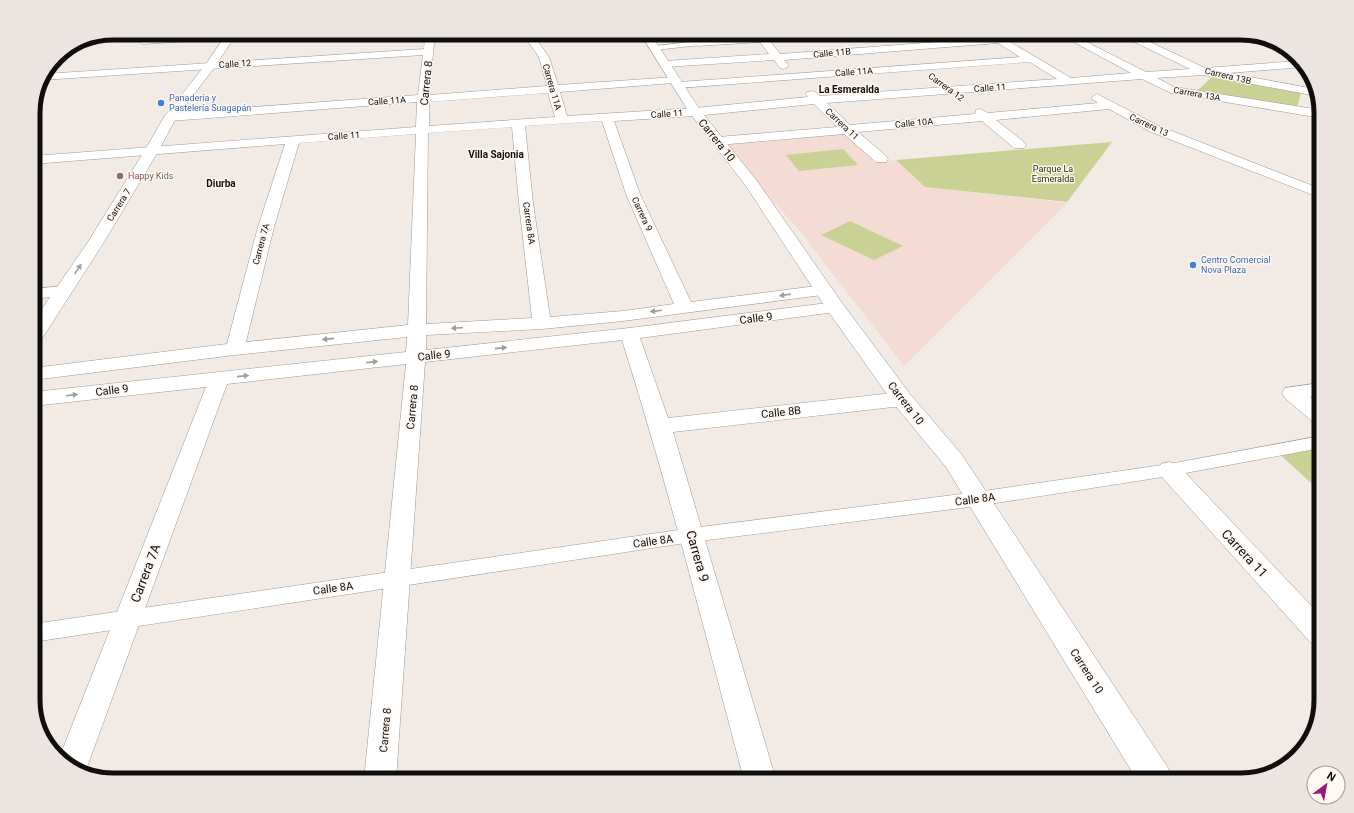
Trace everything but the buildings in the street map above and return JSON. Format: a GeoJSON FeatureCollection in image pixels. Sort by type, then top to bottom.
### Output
{"type":"FeatureCollection","features":[{"type":"Feature","properties":{"kind":"street"},"geometry":{"type":"LineString","coordinates":[[143,41],[156,40]]}},
{"type":"Feature","properties":{"kind":"street","name":"Carrera 7"},"geometry":{"type":"LineString","coordinates":[[40,326],[96,242],[152,150],[170,117],[210,66],[227,40]]}},
{"type":"Feature","properties":{"kind":"street","name":"Carrera 8"},"geometry":{"type":"LineString","coordinates":[[381,773],[416,358],[423,98],[430,40]]}},
{"type":"Feature","properties":{"kind":"street","name":"Carrera 11A"},"geometry":{"type":"LineString","coordinates":[[533,40],[544,57],[562,120]]}},
{"type":"Feature","properties":{"kind":"street"},"geometry":{"type":"LineString","coordinates":[[664,62],[698,43],[725,40]]}},
{"type":"Feature","properties":{"kind":"street","name":"Carrera 11"},"geometry":{"type":"LineString","coordinates":[[763,40],[793,77],[846,129],[881,159]]}},
{"type":"Feature","properties":{"kind":"street","name":"Carrera 12"},"geometry":{"type":"LineString","coordinates":[[881,40],[918,68],[952,90],[1019,145]]}},
{"type":"Feature","properties":{"kind":"street","name":"Calle 11B"},"geometry":{"type":"LineString","coordinates":[[664,62],[777,57],[893,48],[965,40]]}},
{"type":"Feature","properties":{"kind":"street","name":"Carrera 13"},"geometry":{"type":"LineString","coordinates":[[1006,40],[1030,59],[1069,82],[1127,104]]}},
{"type":"Feature","properties":{"kind":"street","name":"Carrera 13"},"geometry":{"type":"LineString","coordinates":[[1008,40],[1086,88],[1109,106],[1155,129],[1314,191]]}},
{"type":"Feature","properties":{"kind":"street","name":"Carrera 13A"},"geometry":{"type":"LineString","coordinates":[[1075,40],[1171,90],[1314,113]]}},
{"type":"Feature","properties":{"kind":"street","name":"Carrera 13B"},"geometry":{"type":"LineString","coordinates":[[1138,40],[1203,71],[1311,92]]}},
{"type":"Feature","properties":{"kind":"street","name":"Calle 12"},"geometry":{"type":"LineString","coordinates":[[50,76],[429,52]]}},
{"type":"Feature","properties":{"kind":"street","name":"Calle 11A"},"geometry":{"type":"LineString","coordinates":[[170,117],[553,89],[664,62],[793,77],[1030,59]]}},
{"type":"Feature","properties":{"kind":"street","name":"Carrera 10"},"geometry":{"type":"LineString","coordinates":[[664,62],[695,112],[752,184],[830,298],[902,399],[954,461],[1152,773]]}},
{"type":"Feature","properties":{"kind":"street"},"geometry":{"type":"LineString","coordinates":[[1086,88],[1144,76],[1296,65]]}},
{"type":"Feature","properties":{"kind":"street"},"geometry":{"type":"LineString","coordinates":[[1280,67],[1300,70]]}},
{"type":"Feature","properties":{"kind":"street","name":"Calle 11"},"geometry":{"type":"LineString","coordinates":[[40,159],[518,123],[695,112],[818,100],[1069,82]]}},
{"type":"Feature","properties":{"kind":"street","name":"Calle 10A"},"geometry":{"type":"LineString","coordinates":[[718,141],[1109,106]]}},
{"type":"Feature","properties":{"kind":"street","name":"Carrera 9"},"geometry":{"type":"LineString","coordinates":[[607,117],[633,194],[685,308]]}},
{"type":"Feature","properties":{"kind":"street","name":"Carrera 8A"},"geometry":{"type":"LineString","coordinates":[[518,123],[526,203],[542,323]]}},
{"type":"Feature","properties":{"kind":"street","name":"Carrera 7A"},"geometry":{"type":"LineString","coordinates":[[235,349],[266,226],[293,140]]}},
{"type":"Feature","properties":{"kind":"street"},"geometry":{"type":"LineString","coordinates":[[40,293],[63,291]]}},
{"type":"Feature","properties":{"kind":"street","name":"Calle 9"},"geometry":{"type":"LineString","coordinates":[[40,373],[235,349],[416,330],[542,323],[685,308],[830,298]]}},
{"type":"Feature","properties":{"kind":"street","name":"Calle 9"},"geometry":{"type":"LineString","coordinates":[[40,399],[219,378],[629,334],[830,298]]}},
{"type":"Feature","properties":{"kind":"street","name":"Carrera 9"},"geometry":{"type":"LineString","coordinates":[[629,334],[660,426],[758,773]]}},
{"type":"Feature","properties":{"kind":"street","name":"Carrera 7A"},"geometry":{"type":"LineString","coordinates":[[73,761],[219,378]]}},
{"type":"Feature","properties":{"kind":"street"},"geometry":{"type":"LineString","coordinates":[[1314,390],[1292,393],[1314,411]]}},
{"type":"Feature","properties":{"kind":"street","name":"Calle 8B"},"geometry":{"type":"LineString","coordinates":[[660,426],[902,399]]}},
{"type":"Feature","properties":{"kind":"street","name":"Calle 8A"},"geometry":{"type":"LineString","coordinates":[[40,632],[692,535],[977,499],[1169,470],[1314,443]]}},
{"type":"Feature","properties":{"kind":"street","name":"Carrera 11"},"geometry":{"type":"LineString","coordinates":[[1169,470],[1314,627]]}},
{"type":"Feature","properties":{"kind":"shaded area"},"geometry":{"type":"Polygon","coordinates":[[[846,129],[880,162],[896,160],[925,187],[1067,203],[904,366],[799,230],[718,141],[846,129]]]}},
{"type":"Feature","properties":{"kind":"green space"},"geometry":{"type":"Polygon","coordinates":[[[1212,77],[1301,93],[1297,108],[1196,92],[1212,77]]]}},
{"type":"Feature","properties":{"kind":"green space","name":"Parque La Esmeralda"},"geometry":{"type":"Polygon","coordinates":[[[1112,142],[1067,202],[925,187],[896,160],[1112,142]]]}},
{"type":"Feature","properties":{"kind":"green space"},"geometry":{"type":"Polygon","coordinates":[[[843,149],[858,165],[799,171],[786,155],[843,149]]]}},
{"type":"Feature","properties":{"kind":"green space"},"geometry":{"type":"Polygon","coordinates":[[[850,221],[903,246],[874,260],[821,235],[850,221]]]}},
{"type":"Feature","properties":{"kind":"green space"},"geometry":{"type":"Polygon","coordinates":[[[1314,449],[1314,486],[1277,452],[1314,449]]]}},
{"type":"Feature","properties":{"kind":"place","name":"Panadería y Pastelería Suagapán"},"geometry":{"type":"Point","coordinates":[161,103]}},
{"type":"Feature","properties":{"kind":"place","name":"Happy Kids"},"geometry":{"type":"Point","coordinates":[120,176]}},
{"type":"Feature","properties":{"kind":"place","name":"Centro Comercial Nova Plaza"},"geometry":{"type":"Point","coordinates":[1193,265]}},
{"type":"Feature","properties":{"kind":"district","name":"La Esmeralda"},"geometry":{"type":"Point","coordinates":[849,89]}},
{"type":"Feature","properties":{"kind":"district","name":"Villa Sajonia"},"geometry":{"type":"Point","coordinates":[496,154]}},
{"type":"Feature","properties":{"kind":"district","name":"Diurba"},"geometry":{"type":"Point","coordinates":[221,183]}}]}
